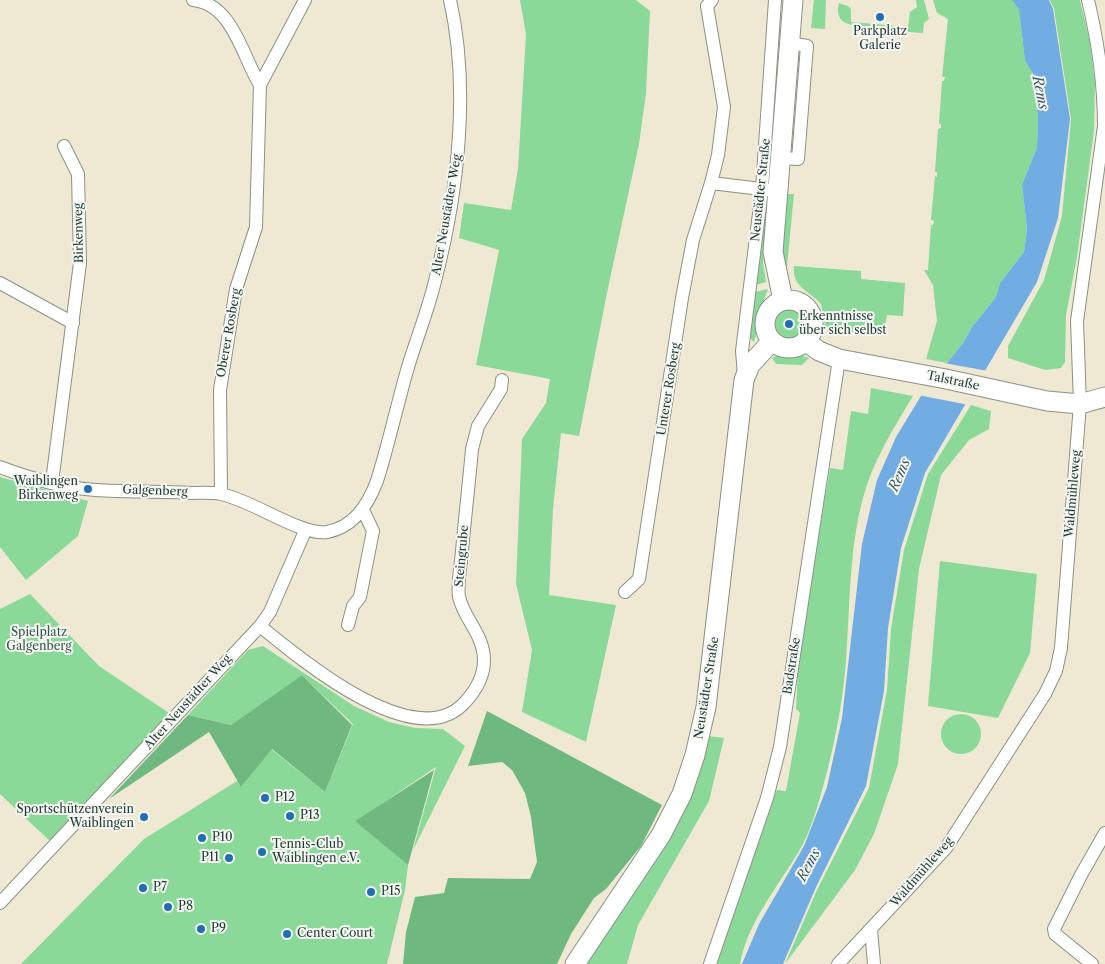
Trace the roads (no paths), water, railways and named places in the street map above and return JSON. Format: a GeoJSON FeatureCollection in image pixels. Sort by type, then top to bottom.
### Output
{"type":"FeatureCollection","features":[{"type":"Feature","properties":{"kind":"street"},"geometry":{"type":"LineString","coordinates":[[193,0],[203,1],[218,9],[240,42],[250,69],[260,85]]}},
{"type":"Feature","properties":{"kind":"street","name":"Oberer Rosberg"},"geometry":{"type":"LineString","coordinates":[[221,494],[220,390],[236,290],[256,227],[260,85],[304,0]]}},
{"type":"Feature","properties":{"kind":"street","name":"Alter Neustädter Weg"},"geometry":{"type":"LineString","coordinates":[[0,904],[260,626],[270,612],[306,531],[319,533],[335,530],[346,525],[363,510],[371,497],[436,279],[452,199],[458,146],[459,88],[457,39],[450,0]]}},
{"type":"Feature","properties":{"kind":"street","name":"Unterer Rosberg"},"geometry":{"type":"LineString","coordinates":[[625,592],[638,578],[682,298],[693,240],[718,155],[724,108],[707,6],[712,0]]}},
{"type":"Feature","properties":{"kind":"street","name":"Neustädter Straße"},"geometry":{"type":"LineString","coordinates":[[775,0],[770,190],[773,252],[783,300]]}},
{"type":"Feature","properties":{"kind":"street","name":"Neustädter Straße"},"geometry":{"type":"LineString","coordinates":[[575,964],[661,835],[682,794],[695,756],[706,707],[744,380],[743,338],[770,190],[781,158],[793,0]]}},
{"type":"Feature","properties":{"kind":"street","name":"Waldmühleweg"},"geometry":{"type":"LineString","coordinates":[[838,964],[946,848],[1045,694],[1056,671],[1061,648],[1080,404],[1077,321],[1104,126],[1104,97],[1100,56],[1088,0]]}},
{"type":"Feature","properties":{"kind":"street","name":"Birkenweg"},"geometry":{"type":"LineString","coordinates":[[52,482],[80,263],[78,174],[64,146]]}},
{"type":"Feature","properties":{"kind":"street"},"geometry":{"type":"LineString","coordinates":[[710,183],[770,190]]}},
{"type":"Feature","properties":{"kind":"street"},"geometry":{"type":"LineString","coordinates":[[0,283],[73,324]]}},
{"type":"Feature","properties":{"kind":"street"},"geometry":{"type":"LineString","coordinates":[[783,300],[796,301],[809,310],[813,325],[805,341],[794,347],[786,348],[772,341],[764,326],[765,318],[773,305],[783,300]]}},
{"type":"Feature","properties":{"kind":"street","name":"Neustädter Straße"},"geometry":{"type":"LineString","coordinates":[[744,380],[750,365],[772,341]]}},
{"type":"Feature","properties":{"kind":"street","name":"Talstraße"},"geometry":{"type":"LineString","coordinates":[[805,341],[819,351],[839,359],[1047,401],[1080,404],[1105,397]]}},
{"type":"Feature","properties":{"kind":"street","name":"Badstraße"},"geometry":{"type":"LineString","coordinates":[[710,964],[767,798],[780,747],[839,359]]}},
{"type":"Feature","properties":{"kind":"street","name":"Steingrube"},"geometry":{"type":"LineString","coordinates":[[260,626],[296,655],[348,688],[376,705],[402,716],[418,718],[442,717],[462,706],[477,684],[484,660],[481,640],[459,593],[472,449],[478,426],[501,389],[502,380]]}},
{"type":"Feature","properties":{"kind":"street","name":"Galgenberg"},"geometry":{"type":"LineString","coordinates":[[0,467],[52,482],[96,490],[221,494],[252,504],[306,531]]}},
{"type":"Feature","properties":{"kind":"street"},"geometry":{"type":"LineString","coordinates":[[348,625],[353,606],[360,597],[373,531],[363,510]]}},
{"type":"Feature","properties":{"kind":"street"},"geometry":{"type":"LineString","coordinates":[[1092,964],[1055,934],[1054,929],[1105,833]]}},
{"type":"Feature","properties":{"kind":"street"},"geometry":{"type":"LineString","coordinates":[[870,929],[874,964]]}},
{"type":"Feature","properties":{"kind":"water","name":"Rems"},"geometry":{"type":"Polygon","coordinates":[[[1012,0],[1049,0],[1053,9],[1070,119],[1058,218],[1037,282],[925,473],[901,548],[888,628],[884,691],[866,786],[816,887],[783,964],[742,964],[759,924],[804,846],[827,787],[842,718],[862,544],[877,480],[896,437],[921,396],[996,297],[1000,283],[1024,252],[1027,229],[1022,185],[1037,147],[1038,120],[1034,75],[1025,61],[1019,10],[1012,0]]]}},
{"type":"Feature","properties":{"kind":"place","name":"Parkplatz Galerie"},"geometry":{"type":"Point","coordinates":[880,17]}},
{"type":"Feature","properties":{"kind":"place","name":"Erkenntnisse über sich selbst"},"geometry":{"type":"Point","coordinates":[789,324]}},
{"type":"Feature","properties":{"kind":"place","name":"Waiblingen Birkenweg"},"geometry":{"type":"Point","coordinates":[88,489]}},
{"type":"Feature","properties":{"kind":"place","name":"P12"},"geometry":{"type":"Point","coordinates":[265,798]}},
{"type":"Feature","properties":{"kind":"place","name":"P13"},"geometry":{"type":"Point","coordinates":[290,816]}},
{"type":"Feature","properties":{"kind":"place","name":"Sportschützenverein Waiblingen"},"geometry":{"type":"Point","coordinates":[144,817]}},
{"type":"Feature","properties":{"kind":"place","name":"P10"},"geometry":{"type":"Point","coordinates":[202,838]}},
{"type":"Feature","properties":{"kind":"place","name":"Tennis-Club Waiblingen e.V."},"geometry":{"type":"Point","coordinates":[262,852]}},
{"type":"Feature","properties":{"kind":"place","name":"P11"},"geometry":{"type":"Point","coordinates":[229,858]}},
{"type":"Feature","properties":{"kind":"place","name":"P7"},"geometry":{"type":"Point","coordinates":[143,888]}},
{"type":"Feature","properties":{"kind":"place","name":"P15"},"geometry":{"type":"Point","coordinates":[371,892]}},
{"type":"Feature","properties":{"kind":"place","name":"P8"},"geometry":{"type":"Point","coordinates":[168,907]}},
{"type":"Feature","properties":{"kind":"place","name":"P9"},"geometry":{"type":"Point","coordinates":[201,929]}},
{"type":"Feature","properties":{"kind":"place","name":"Center Court"},"geometry":{"type":"Point","coordinates":[287,934]}},
{"type":"Feature","properties":{"kind":"park label","name":"Spielplatz Galgenberg"},"geometry":{"type":"Point","coordinates":[39,640]}}]}
